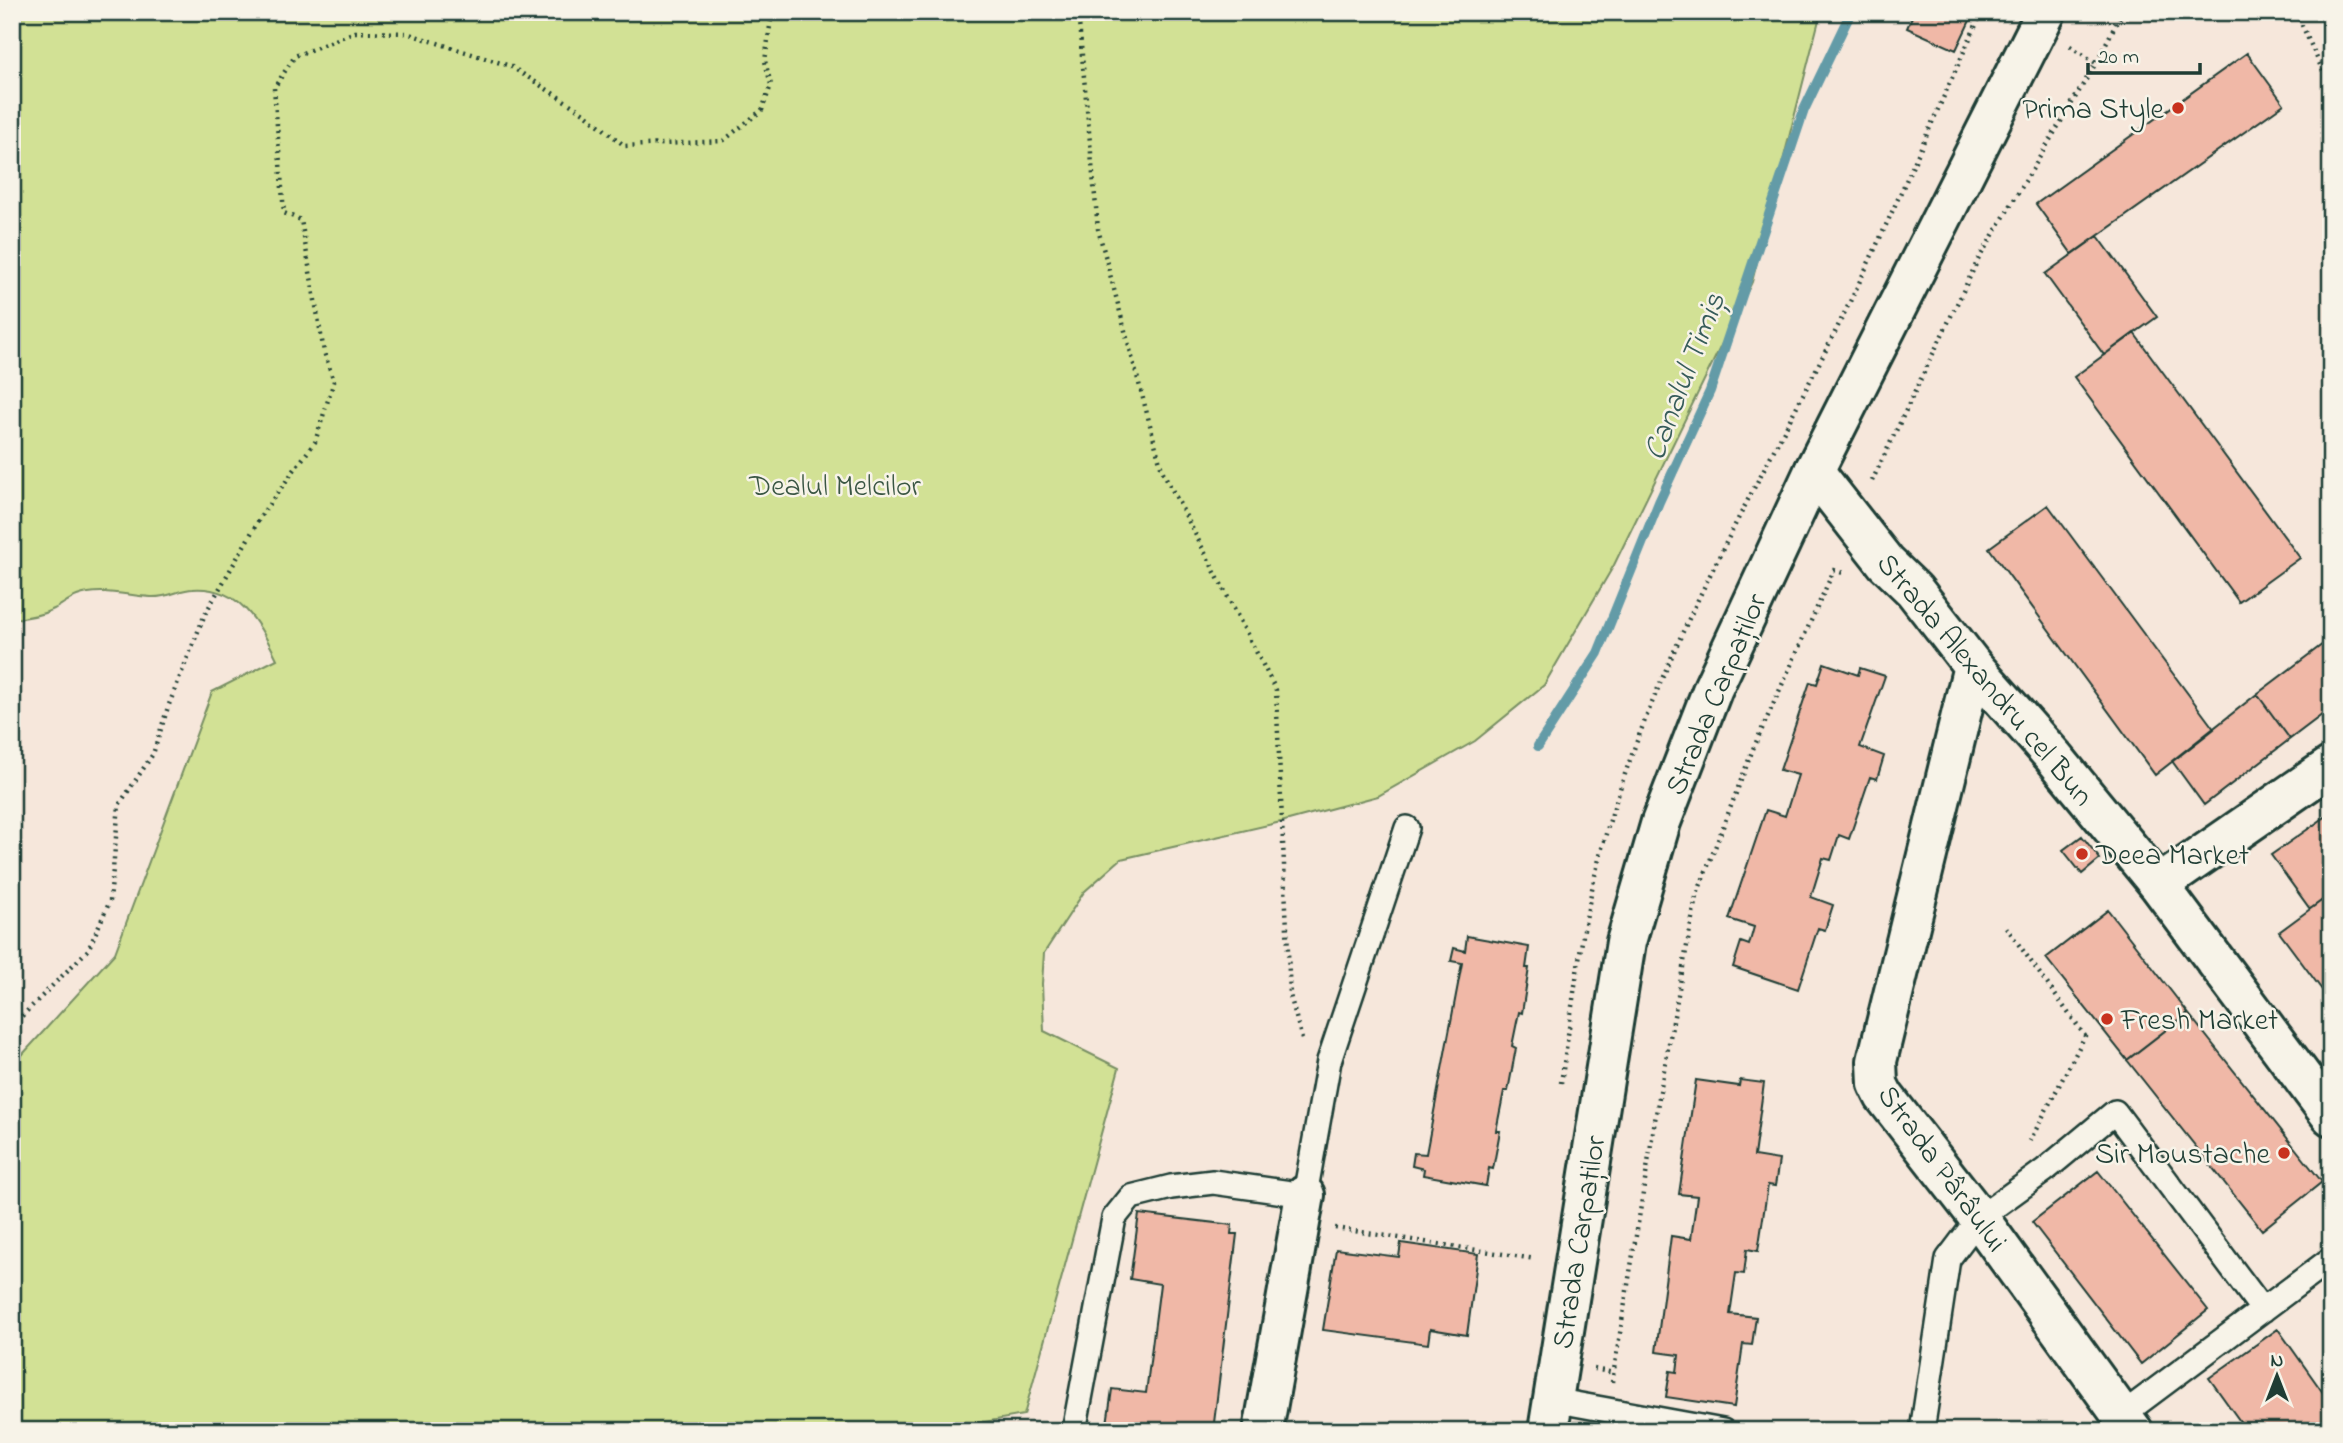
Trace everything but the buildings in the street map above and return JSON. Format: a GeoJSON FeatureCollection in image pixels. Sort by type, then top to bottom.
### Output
{"type":"FeatureCollection","features":[{"type":"Feature","properties":{"kind":"street","name":"Strada Carpaților"},"geometry":{"type":"LineString","coordinates":[[1550,1415],[1626,942],[1661,822],[1713,688],[1814,471],[2046,12]]}},
{"type":"Feature","properties":{"kind":"street","name":"Strada Alexandru cel Bun"},"geometry":{"type":"LineString","coordinates":[[1814,471],[1886,563],[1914,590],[1973,666],[2053,756],[2159,885],[2331,1116]]}},
{"type":"Feature","properties":{"kind":"street","name":"Strada Pârâului"},"geometry":{"type":"LineString","coordinates":[[1973,666],[1876,1072],[1884,1096],[1979,1218],[2128,1423]]}},
{"type":"Feature","properties":{"kind":"street"},"geometry":{"type":"LineString","coordinates":[[2159,885],[2331,766]]}},
{"type":"Feature","properties":{"kind":"street"},"geometry":{"type":"LineString","coordinates":[[1263,1431],[1305,1195]]}},
{"type":"Feature","properties":{"kind":"lane"},"geometry":{"type":"LineString","coordinates":[[1074,1431],[1114,1218],[1131,1198],[1171,1188],[1213,1182],[1305,1195],[1329,1061],[1407,828]]}},
{"type":"Feature","properties":{"kind":"lane"},"geometry":{"type":"LineString","coordinates":[[1922,1431],[1948,1259],[1979,1218],[2045,1170],[2115,1112],[2263,1310]]}},
{"type":"Feature","properties":{"kind":"lane"},"geometry":{"type":"LineString","coordinates":[[2128,1423],[2263,1310],[2331,1259]]}},
{"type":"Feature","properties":{"kind":"lane"},"geometry":{"type":"LineString","coordinates":[[1550,1415],[1607,1411],[1723,1431]]}},
{"type":"Feature","properties":{"kind":"path"},"geometry":{"type":"LineString","coordinates":[[12,1026],[88,950],[110,901],[119,806],[153,754],[167,707],[205,614],[264,511],[315,442],[328,404],[334,381],[324,352],[302,220],[284,213],[274,88],[295,56],[355,32],[406,33],[510,66],[584,113],[625,146],[723,141],[762,110],[771,85],[765,61],[771,19],[775,12]]}},
{"type":"Feature","properties":{"kind":"path"},"geometry":{"type":"LineString","coordinates":[[1077,12],[1098,229],[1162,470],[1276,690],[1290,995],[1303,1046]]}},
{"type":"Feature","properties":{"kind":"path"},"geometry":{"type":"LineString","coordinates":[[1867,492],[1978,260],[2095,63],[2122,12]]}},
{"type":"Feature","properties":{"kind":"path"},"geometry":{"type":"LineString","coordinates":[[2296,12],[2331,89]]}},
{"type":"Feature","properties":{"kind":"path"},"geometry":{"type":"LineString","coordinates":[[1607,1411],[1657,1108],[1696,897],[1753,749],[1834,570],[1864,580],[1886,563]]}},
{"type":"Feature","properties":{"kind":"path"},"geometry":{"type":"LineString","coordinates":[[2006,927],[2085,1036],[2030,1141],[2021,1147]]}},
{"type":"Feature","properties":{"kind":"path"},"geometry":{"type":"LineString","coordinates":[[1328,1227],[1535,1259]]}},
{"type":"Feature","properties":{"kind":"green space","name":"Dealul Melcilor"},"geometry":{"type":"Polygon","coordinates":[[[12,12],[1821,12],[1752,282],[1614,565],[1544,685],[1475,741],[1378,796],[1281,822],[1121,859],[1084,892],[1044,953],[1044,1031],[1119,1068],[1024,1415],[934,1431],[12,1431],[12,1066],[115,953],[212,692],[277,659],[263,632],[246,609],[223,593],[209,590],[188,589],[157,597],[86,593],[44,613],[12,619],[12,12]]]}},
{"type":"Feature","properties":{"kind":"waterway","name":"Canalul Timiș"},"geometry":{"type":"LineString","coordinates":[[1538,746],[1598,653],[1659,502],[1710,391],[1804,110],[1851,12]]}},
{"type":"Feature","properties":{"kind":"place","name":"Prima Style"},"geometry":{"type":"Point","coordinates":[2178,108]}},
{"type":"Feature","properties":{"kind":"place","name":"Deea Market"},"geometry":{"type":"Point","coordinates":[2082,854]}},
{"type":"Feature","properties":{"kind":"place","name":"Fresh Market"},"geometry":{"type":"Point","coordinates":[2107,1019]}},
{"type":"Feature","properties":{"kind":"place","name":"Sir Moustache"},"geometry":{"type":"Point","coordinates":[2284,1153]}}]}
